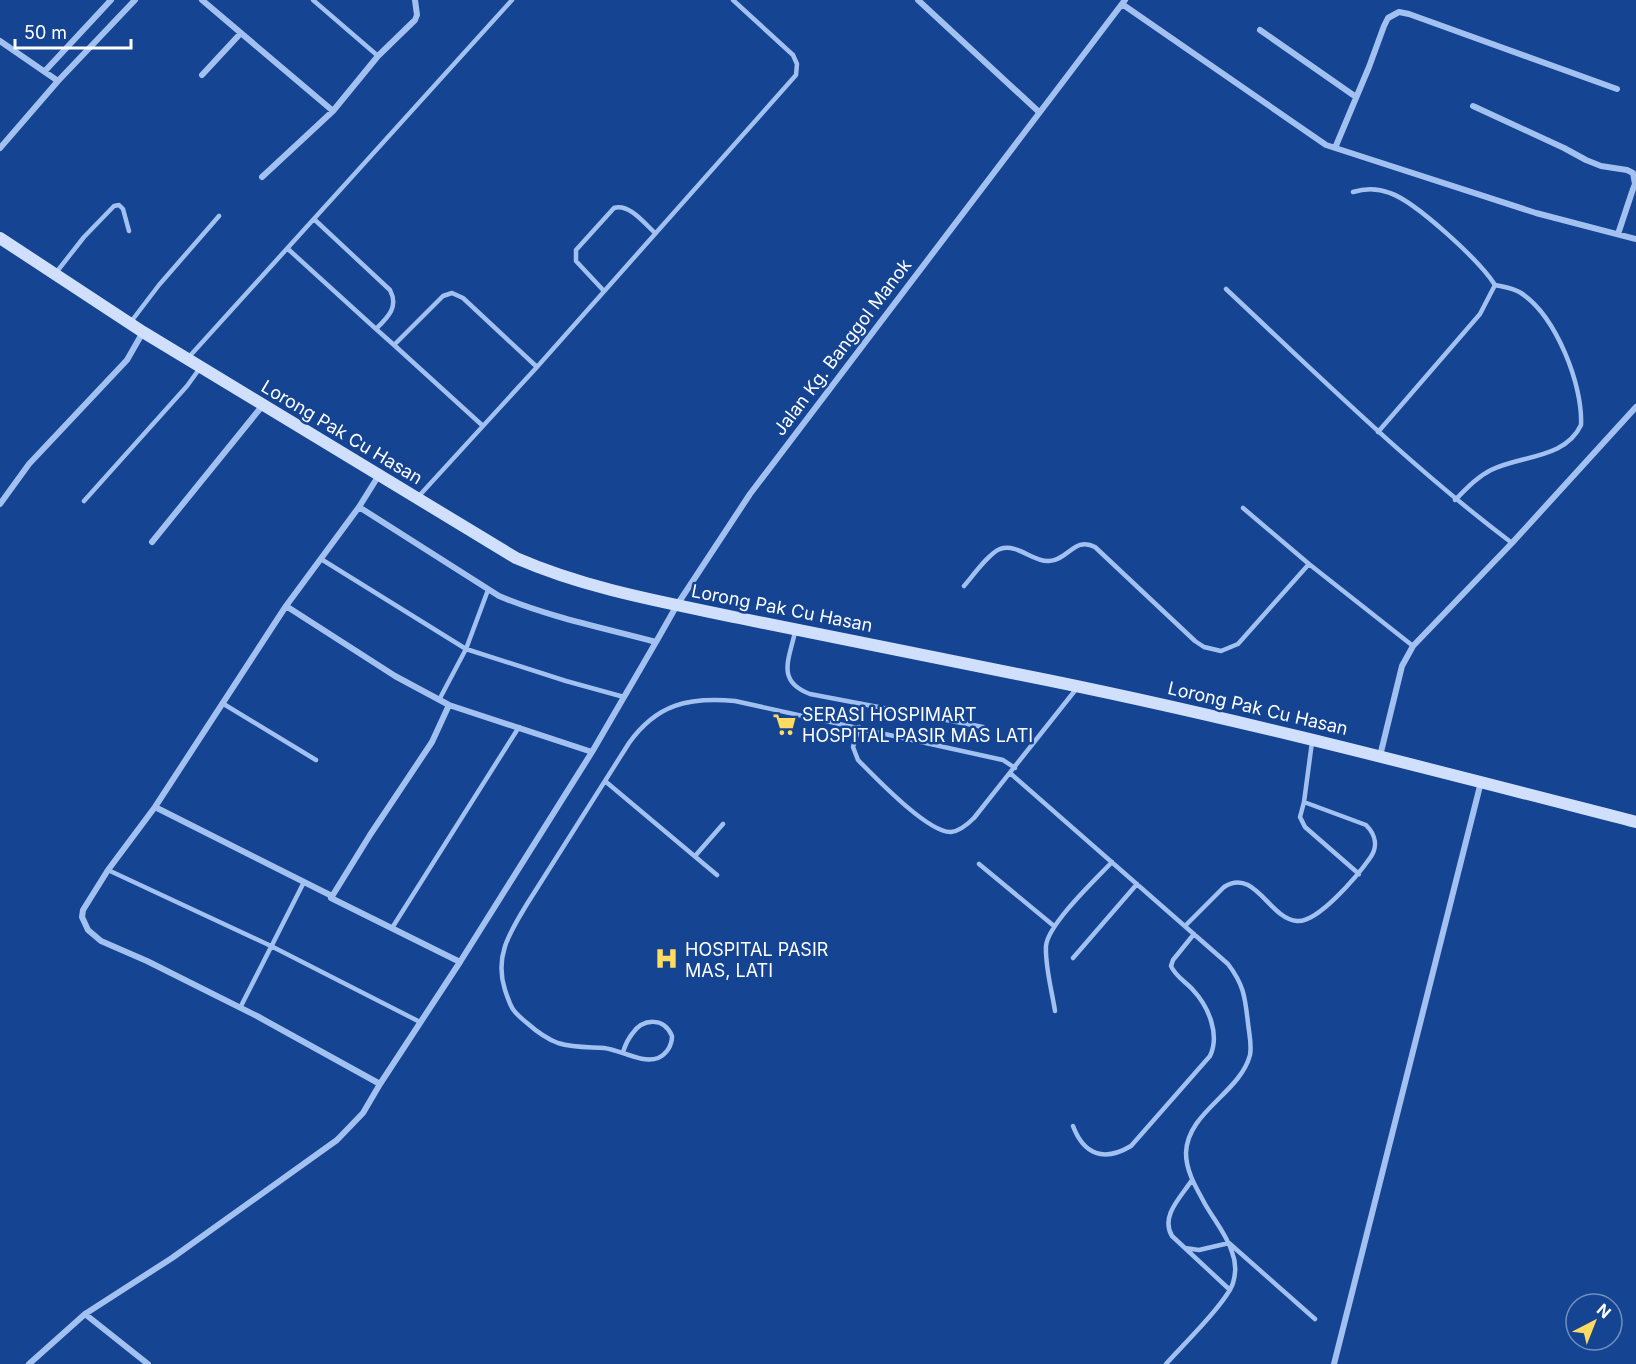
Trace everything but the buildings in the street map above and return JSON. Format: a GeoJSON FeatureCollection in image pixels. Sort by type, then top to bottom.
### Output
{"type":"FeatureCollection","features":[{"type":"Feature","properties":{"kind":"street"},"geometry":{"type":"LineString","coordinates":[[45,71],[111,0]]}},
{"type":"Feature","properties":{"kind":"street"},"geometry":{"type":"LineString","coordinates":[[0,148],[58,81],[135,0]]}},
{"type":"Feature","properties":{"kind":"street"},"geometry":{"type":"LineString","coordinates":[[202,0],[333,111]]}},
{"type":"Feature","properties":{"kind":"street"},"geometry":{"type":"LineString","coordinates":[[262,177],[333,111],[378,56],[414,20],[417,15],[415,0]]}},
{"type":"Feature","properties":{"kind":"street"},"geometry":{"type":"LineString","coordinates":[[918,0],[1039,112]]}},
{"type":"Feature","properties":{"kind":"street"},"geometry":{"type":"LineString","coordinates":[[1123,2],[1316,138],[1335,148],[1536,213],[1636,239]]}},
{"type":"Feature","properties":{"kind":"street","name":"Jalan Kg. Banggol Manok"},"geometry":{"type":"LineString","coordinates":[[29,1364],[85,1314],[172,1258],[337,1140],[363,1113],[592,752],[677,605],[750,494],[1123,2]]}},
{"type":"Feature","properties":{"kind":"street"},"geometry":{"type":"LineString","coordinates":[[1335,148],[1384,26],[1389,18],[1399,12],[1617,89]]}},
{"type":"Feature","properties":{"kind":"street"},"geometry":{"type":"LineString","coordinates":[[1260,30],[1356,97]]}},
{"type":"Feature","properties":{"kind":"street"},"geometry":{"type":"LineString","coordinates":[[202,75],[240,34]]}},
{"type":"Feature","properties":{"kind":"street"},"geometry":{"type":"LineString","coordinates":[[0,41],[58,81]]}},
{"type":"Feature","properties":{"kind":"street"},"geometry":{"type":"LineString","coordinates":[[1473,106],[1586,160],[1633,173],[1635,184],[1618,234]]}},
{"type":"Feature","properties":{"kind":"street","name":"Lorong Pak Cu Hasan"},"geometry":{"type":"LineString","coordinates":[[0,238],[187,359],[516,558],[552,574],[591,586],[677,605],[1079,686],[1215,716],[1636,822]]}},
{"type":"Feature","properties":{"kind":"street"},"geometry":{"type":"LineString","coordinates":[[0,504],[13,483],[29,464],[127,360],[143,332]]}},
{"type":"Feature","properties":{"kind":"street"},"geometry":{"type":"LineString","coordinates":[[152,542],[263,405]]}},
{"type":"Feature","properties":{"kind":"street"},"geometry":{"type":"LineString","coordinates":[[1380,756],[1400,674],[1413,646],[1512,543],[1636,407]]}},
{"type":"Feature","properties":{"kind":"street"},"geometry":{"type":"LineString","coordinates":[[380,475],[286,606],[155,807],[108,870],[83,910],[82,917],[88,930],[101,941],[147,961],[240,1008],[380,1084]]}},
{"type":"Feature","properties":{"kind":"street"},"geometry":{"type":"LineString","coordinates":[[359,507],[488,590],[516,603],[656,642]]}},
{"type":"Feature","properties":{"kind":"street"},"geometry":{"type":"LineString","coordinates":[[286,606],[395,675],[449,705],[592,752]]}},
{"type":"Feature","properties":{"kind":"street"},"geometry":{"type":"LineString","coordinates":[[332,896],[432,742],[449,705]]}},
{"type":"Feature","properties":{"kind":"street"},"geometry":{"type":"LineString","coordinates":[[1334,1364],[1481,782]]}},
{"type":"Feature","properties":{"kind":"street"},"geometry":{"type":"LineString","coordinates":[[155,807],[460,962]]}},
{"type":"Feature","properties":{"kind":"street"},"geometry":{"type":"LineString","coordinates":[[85,1314],[148,1364]]}},
{"type":"Feature","properties":{"kind":"lane"},"geometry":{"type":"LineString","coordinates":[[313,0],[378,56]]}},
{"type":"Feature","properties":{"kind":"lane"},"geometry":{"type":"LineString","coordinates":[[187,359],[512,0]]}},
{"type":"Feature","properties":{"kind":"lane"},"geometry":{"type":"LineString","coordinates":[[416,498],[537,367],[796,75],[797,64],[793,55],[733,0]]}},
{"type":"Feature","properties":{"kind":"lane"},"geometry":{"type":"LineString","coordinates":[[1353,192],[1365,189],[1379,190],[1410,204],[1480,266],[1495,285],[1520,292],[1540,309],[1558,338],[1575,383],[1582,417],[1581,425],[1573,438],[1559,448],[1491,470],[1455,500]]}},
{"type":"Feature","properties":{"kind":"lane"},"geometry":{"type":"LineString","coordinates":[[55,274],[84,237],[114,206],[119,205],[123,209],[129,231]]}},
{"type":"Feature","properties":{"kind":"lane"},"geometry":{"type":"LineString","coordinates":[[604,291],[576,261],[576,250],[614,208],[620,206],[627,208],[655,233]]}},
{"type":"Feature","properties":{"kind":"lane"},"geometry":{"type":"LineString","coordinates":[[130,323],[159,285],[219,216]]}},
{"type":"Feature","properties":{"kind":"lane"},"geometry":{"type":"LineString","coordinates":[[315,220],[392,294],[394,305],[391,314],[376,329]]}},
{"type":"Feature","properties":{"kind":"lane"},"geometry":{"type":"LineString","coordinates":[[288,249],[483,426]]}},
{"type":"Feature","properties":{"kind":"lane"},"geometry":{"type":"LineString","coordinates":[[1378,432],[1480,314],[1495,285]]}},
{"type":"Feature","properties":{"kind":"lane"},"geometry":{"type":"LineString","coordinates":[[1226,289],[1378,432],[1455,500],[1512,543]]}},
{"type":"Feature","properties":{"kind":"lane"},"geometry":{"type":"LineString","coordinates":[[394,345],[442,296],[452,293],[463,298],[537,367]]}},
{"type":"Feature","properties":{"kind":"lane"},"geometry":{"type":"LineString","coordinates":[[84,501],[187,386],[201,367]]}},
{"type":"Feature","properties":{"kind":"lane"},"geometry":{"type":"LineString","coordinates":[[1243,508],[1309,564],[1413,646]]}},
{"type":"Feature","properties":{"kind":"lane"},"geometry":{"type":"LineString","coordinates":[[964,586],[996,551],[1002,548],[1018,549],[1042,561],[1051,561],[1077,545],[1087,543],[1095,547],[1195,641],[1204,647],[1221,651],[1229,650],[1243,639],[1309,564]]}},
{"type":"Feature","properties":{"kind":"lane"},"geometry":{"type":"LineString","coordinates":[[321,559],[466,649],[624,697]]}},
{"type":"Feature","properties":{"kind":"lane"},"geometry":{"type":"LineString","coordinates":[[439,700],[466,649],[488,590]]}},
{"type":"Feature","properties":{"kind":"lane"},"geometry":{"type":"LineString","coordinates":[[795,629],[787,674],[792,684],[798,688],[810,694],[983,727]]}},
{"type":"Feature","properties":{"kind":"lane"},"geometry":{"type":"LineString","coordinates":[[859,727],[853,747],[858,760],[925,823],[943,831],[952,832],[966,826],[1079,686]]}},
{"type":"Feature","properties":{"kind":"lane"},"geometry":{"type":"LineString","coordinates":[[623,1052],[632,1033],[652,1021],[665,1025],[672,1036],[670,1046],[660,1058],[640,1058],[605,1048],[578,1048],[556,1042],[538,1032],[509,1006],[501,977],[501,962],[513,928],[629,743],[646,722],[664,709],[695,700],[713,699],[753,704],[859,727],[1003,760],[1015,768]]}},
{"type":"Feature","properties":{"kind":"lane"},"geometry":{"type":"LineString","coordinates":[[222,703],[316,760]]}},
{"type":"Feature","properties":{"kind":"lane"},"geometry":{"type":"LineString","coordinates":[[392,928],[519,727]]}},
{"type":"Feature","properties":{"kind":"lane"},"geometry":{"type":"LineString","coordinates":[[1312,740],[1304,802],[1300,813],[1303,824],[1359,874]]}},
{"type":"Feature","properties":{"kind":"lane"},"geometry":{"type":"LineString","coordinates":[[1010,773],[1227,964],[1245,994],[1251,1045],[1250,1055],[1239,1075],[1199,1122],[1192,1133],[1186,1154],[1192,1180],[1229,1243],[1235,1268],[1230,1290],[1166,1364]]}},
{"type":"Feature","properties":{"kind":"lane"},"geometry":{"type":"LineString","coordinates":[[605,781],[717,875]]}},
{"type":"Feature","properties":{"kind":"lane"},"geometry":{"type":"LineString","coordinates":[[1185,926],[1224,887],[1241,882],[1251,886],[1284,917],[1295,921],[1307,920],[1359,874],[1373,853],[1375,844],[1372,831],[1366,825],[1304,802]]}},
{"type":"Feature","properties":{"kind":"lane"},"geometry":{"type":"LineString","coordinates":[[695,856],[723,824]]}},
{"type":"Feature","properties":{"kind":"lane"},"geometry":{"type":"LineString","coordinates":[[1055,1011],[1046,946],[1054,926],[1112,862]]}},
{"type":"Feature","properties":{"kind":"lane"},"geometry":{"type":"LineString","coordinates":[[979,864],[1054,926]]}},
{"type":"Feature","properties":{"kind":"lane"},"geometry":{"type":"LineString","coordinates":[[108,870],[271,946],[420,1022]]}},
{"type":"Feature","properties":{"kind":"lane"},"geometry":{"type":"LineString","coordinates":[[240,1008],[304,882]]}},
{"type":"Feature","properties":{"kind":"lane"},"geometry":{"type":"LineString","coordinates":[[1073,958],[1137,884]]}},
{"type":"Feature","properties":{"kind":"lane"},"geometry":{"type":"LineString","coordinates":[[1073,1126],[1077,1138],[1086,1148],[1094,1152],[1118,1154],[1131,1146],[1210,1056],[1215,1040],[1207,1012],[1194,991],[1174,972],[1171,966],[1173,960],[1194,934]]}},
{"type":"Feature","properties":{"kind":"lane"},"geometry":{"type":"LineString","coordinates":[[1192,1180],[1172,1210],[1167,1222],[1172,1236],[1230,1290]]}},
{"type":"Feature","properties":{"kind":"lane"},"geometry":{"type":"LineString","coordinates":[[1185,1248],[1199,1250],[1229,1243]]}},
{"type":"Feature","properties":{"kind":"lane"},"geometry":{"type":"LineString","coordinates":[[1229,1243],[1315,1319]]}},
{"type":"Feature","properties":{"kind":"place","name":"SERASI HOSPIMART HOSPITAL PASIR MAS LATI"},"geometry":{"type":"Point","coordinates":[784,724]}},
{"type":"Feature","properties":{"kind":"place","name":"HOSPITAL PASIR MAS, LATI"},"geometry":{"type":"Point","coordinates":[667,959]}}]}
